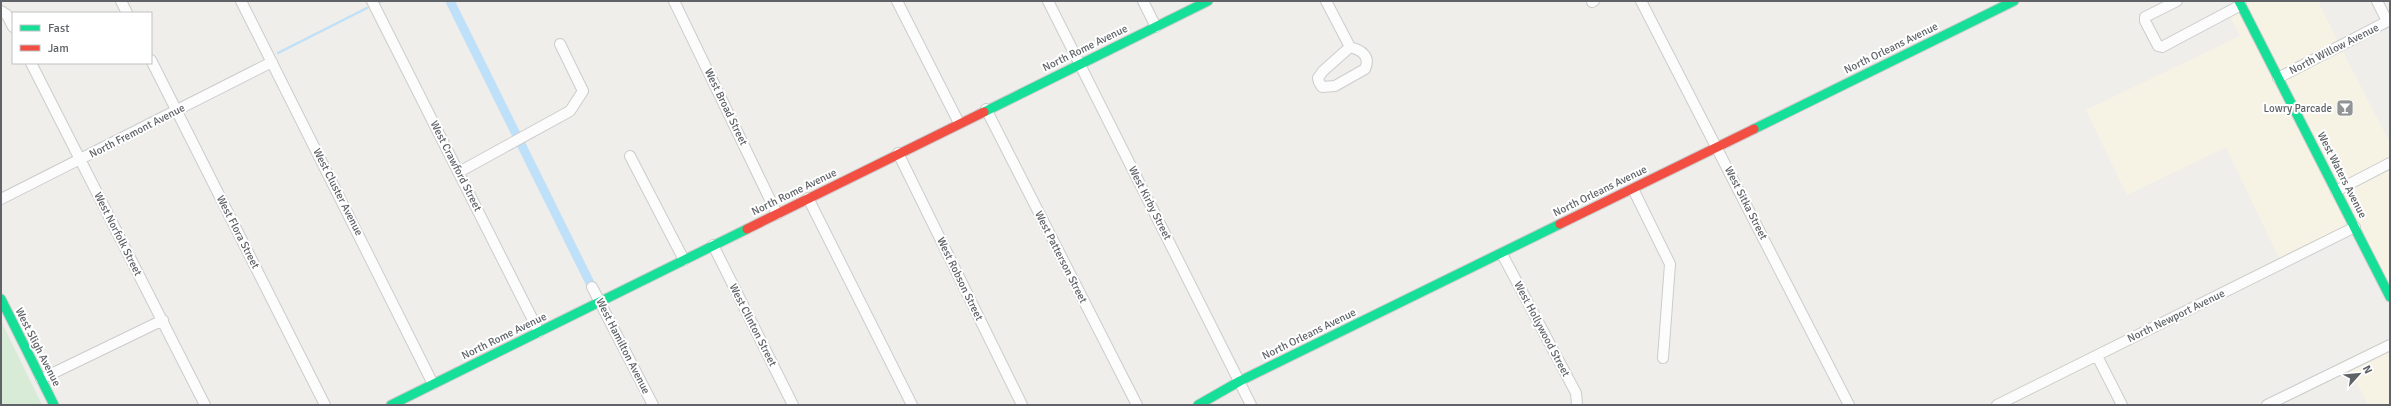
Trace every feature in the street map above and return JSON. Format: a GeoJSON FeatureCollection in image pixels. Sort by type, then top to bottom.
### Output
{"type":"FeatureCollection","features":[{"type":"Feature","properties":{"kind":"street"},"geometry":{"type":"LineString","coordinates":[[121,1],[126,12]]}},
{"type":"Feature","properties":{"kind":"street","name":"West Cluster Avenue"},"geometry":{"type":"LineString","coordinates":[[241,1],[433,384]]}},
{"type":"Feature","properties":{"kind":"street","name":"West Crawford Street"},"geometry":{"type":"LineString","coordinates":[[372,1],[539,332]]}},
{"type":"Feature","properties":{"kind":"street","name":"West Broad Street"},"geometry":{"type":"LineString","coordinates":[[674,1],[778,214]]}},
{"type":"Feature","properties":{"kind":"street"},"geometry":{"type":"LineString","coordinates":[[897,1],[959,123]]}},
{"type":"Feature","properties":{"kind":"street","name":"West Kirby Street"},"geometry":{"type":"LineString","coordinates":[[1048,1],[1252,405]]}},
{"type":"Feature","properties":{"kind":"street"},"geometry":{"type":"LineString","coordinates":[[1142,1],[1156,27]]}},
{"type":"Feature","properties":{"kind":"street","name":"North Rome Avenue"},"geometry":{"type":"LineString","coordinates":[[391,405],[778,214],[986,109],[1208,1]]}},
{"type":"Feature","properties":{"kind":"street"},"geometry":{"type":"LineString","coordinates":[[1326,1],[1350,47],[1364,52],[1367,60],[1365,69],[1335,86],[1322,87],[1319,82],[1321,75],[1350,47]]}},
{"type":"Feature","properties":{"kind":"street","name":"West Sitka Street"},"geometry":{"type":"LineString","coordinates":[[1641,1],[1849,405]]}},
{"type":"Feature","properties":{"kind":"street","name":"North Orleans Avenue"},"geometry":{"type":"LineString","coordinates":[[1198,405],[1240,381],[1502,254],[2014,1]]}},
{"type":"Feature","properties":{"kind":"street"},"geometry":{"type":"LineString","coordinates":[[2177,1],[2145,17],[2145,21],[2158,46],[2162,47],[2240,3]]}},
{"type":"Feature","properties":{"kind":"street"},"geometry":{"type":"LineString","coordinates":[[2377,1],[2389,21]]}},
{"type":"Feature","properties":{"kind":"street","name":"West Waters Avenue"},"geometry":{"type":"LineString","coordinates":[[2240,3],[2390,297]]}},
{"type":"Feature","properties":{"kind":"street"},"geometry":{"type":"LineString","coordinates":[[1,11],[7,15],[12,25]]}},
{"type":"Feature","properties":{"kind":"street","name":"North Willow Avenue"},"geometry":{"type":"LineString","coordinates":[[2278,78],[2389,21]]}},
{"type":"Feature","properties":{"kind":"street"},"geometry":{"type":"LineString","coordinates":[[459,172],[570,111],[583,91],[560,44]]}},
{"type":"Feature","properties":{"kind":"street","name":"West Flora Street"},"geometry":{"type":"LineString","coordinates":[[152,62],[325,405]]}},
{"type":"Feature","properties":{"kind":"street","name":"North Fremont Avenue"},"geometry":{"type":"LineString","coordinates":[[1,199],[272,62]]}},
{"type":"Feature","properties":{"kind":"street","name":"West Norfolk Street"},"geometry":{"type":"LineString","coordinates":[[32,64],[205,405]]}},
{"type":"Feature","properties":{"kind":"street","name":"West Patterson Street"},"geometry":{"type":"LineString","coordinates":[[986,109],[1137,405]]}},
{"type":"Feature","properties":{"kind":"street","name":"West Robson Street"},"geometry":{"type":"LineString","coordinates":[[898,153],[1022,405]]}},
{"type":"Feature","properties":{"kind":"street"},"geometry":{"type":"LineString","coordinates":[[630,156],[684,260]]}},
{"type":"Feature","properties":{"kind":"street"},"geometry":{"type":"LineString","coordinates":[[2336,191],[2390,163]]}},
{"type":"Feature","properties":{"kind":"street"},"geometry":{"type":"LineString","coordinates":[[1633,189],[1670,264],[1663,358]]}},
{"type":"Feature","properties":{"kind":"street"},"geometry":{"type":"LineString","coordinates":[[808,198],[912,405]]}},
{"type":"Feature","properties":{"kind":"street","name":"North Newport Avenue"},"geometry":{"type":"LineString","coordinates":[[1997,405],[2355,227]]}},
{"type":"Feature","properties":{"kind":"street","name":"West Clinton Street"},"geometry":{"type":"LineString","coordinates":[[713,245],[793,405]]}},
{"type":"Feature","properties":{"kind":"street","name":"West Hollywood Street"},"geometry":{"type":"LineString","coordinates":[[1502,254],[1576,393],[1577,405]]}},
{"type":"Feature","properties":{"kind":"street","name":"West Hamilton Avenue"},"geometry":{"type":"LineString","coordinates":[[592,287],[653,405]]}},
{"type":"Feature","properties":{"kind":"street","name":"West Sligh Avenue"},"geometry":{"type":"LineString","coordinates":[[1,300],[54,405]]}},
{"type":"Feature","properties":{"kind":"street"},"geometry":{"type":"LineString","coordinates":[[41,379],[163,320]]}},
{"type":"Feature","properties":{"kind":"street"},"geometry":{"type":"LineString","coordinates":[[2267,405],[2390,345]]}},
{"type":"Feature","properties":{"kind":"street"},"geometry":{"type":"LineString","coordinates":[[2097,356],[2122,405]]}},
{"type":"Feature","properties":{"kind":"shaded area"},"geometry":{"type":"Polygon","coordinates":[[[2245,1],[2318,1],[2338,42],[2281,71],[2245,1]]]}},
{"type":"Feature","properties":{"kind":"shaded area"},"geometry":{"type":"Polygon","coordinates":[[[2238,11],[2349,226],[2280,260],[2226,147],[2127,195],[2086,110],[2240,36],[2230,16],[2238,11]]]}},
{"type":"Feature","properties":{"kind":"shaded area"},"geometry":{"type":"Polygon","coordinates":[[[2342,50],[2390,143],[2390,158],[2339,184],[2285,79],[2342,50]]]}},
{"type":"Feature","properties":{"kind":"shaded area"},"geometry":{"type":"Polygon","coordinates":[[[2390,168],[2390,285],[2343,192],[2390,168]]]}},
{"type":"Feature","properties":{"kind":"shaded area"},"geometry":{"type":"Polygon","coordinates":[[[2390,349],[2390,405],[2368,405],[2350,369],[2390,349]]]}},
{"type":"Feature","properties":{"kind":"green space"},"geometry":{"type":"Polygon","coordinates":[[[1,321],[42,405],[1,405],[1,321]]]}},
{"type":"Feature","properties":{"kind":"waterway"},"geometry":{"type":"LineString","coordinates":[[450,1],[592,287]]}},
{"type":"Feature","properties":{"kind":"waterway"},"geometry":{"type":"LineString","coordinates":[[278,53],[367,8]]}},
{"type":"Feature","properties":{"kind":"traffic: fast"},"geometry":{"type":"LineString","coordinates":[[984,112],[1208,1]]}},
{"type":"Feature","properties":{"kind":"traffic: fast"},"geometry":{"type":"LineString","coordinates":[[1754,129],[2014,1]]}},
{"type":"Feature","properties":{"kind":"traffic: fast"},"geometry":{"type":"LineString","coordinates":[[2239,1],[2390,297]]}},
{"type":"Feature","properties":{"kind":"traffic: fast"},"geometry":{"type":"LineString","coordinates":[[1198,405],[1240,381],[1560,224]]}},
{"type":"Feature","properties":{"kind":"traffic: fast"},"geometry":{"type":"LineString","coordinates":[[391,405],[747,229]]}},
{"type":"Feature","properties":{"kind":"traffic: fast"},"geometry":{"type":"LineString","coordinates":[[1,299],[54,405]]}},
{"type":"Feature","properties":{"kind":"traffic: jam"},"geometry":{"type":"LineString","coordinates":[[747,229],[984,112]]}},
{"type":"Feature","properties":{"kind":"traffic: jam"},"geometry":{"type":"LineString","coordinates":[[1560,224],[1754,129]]}},
{"type":"Feature","properties":{"kind":"place","name":"Lowry Parcade"},"geometry":{"type":"Point","coordinates":[2345,108]}}]}
